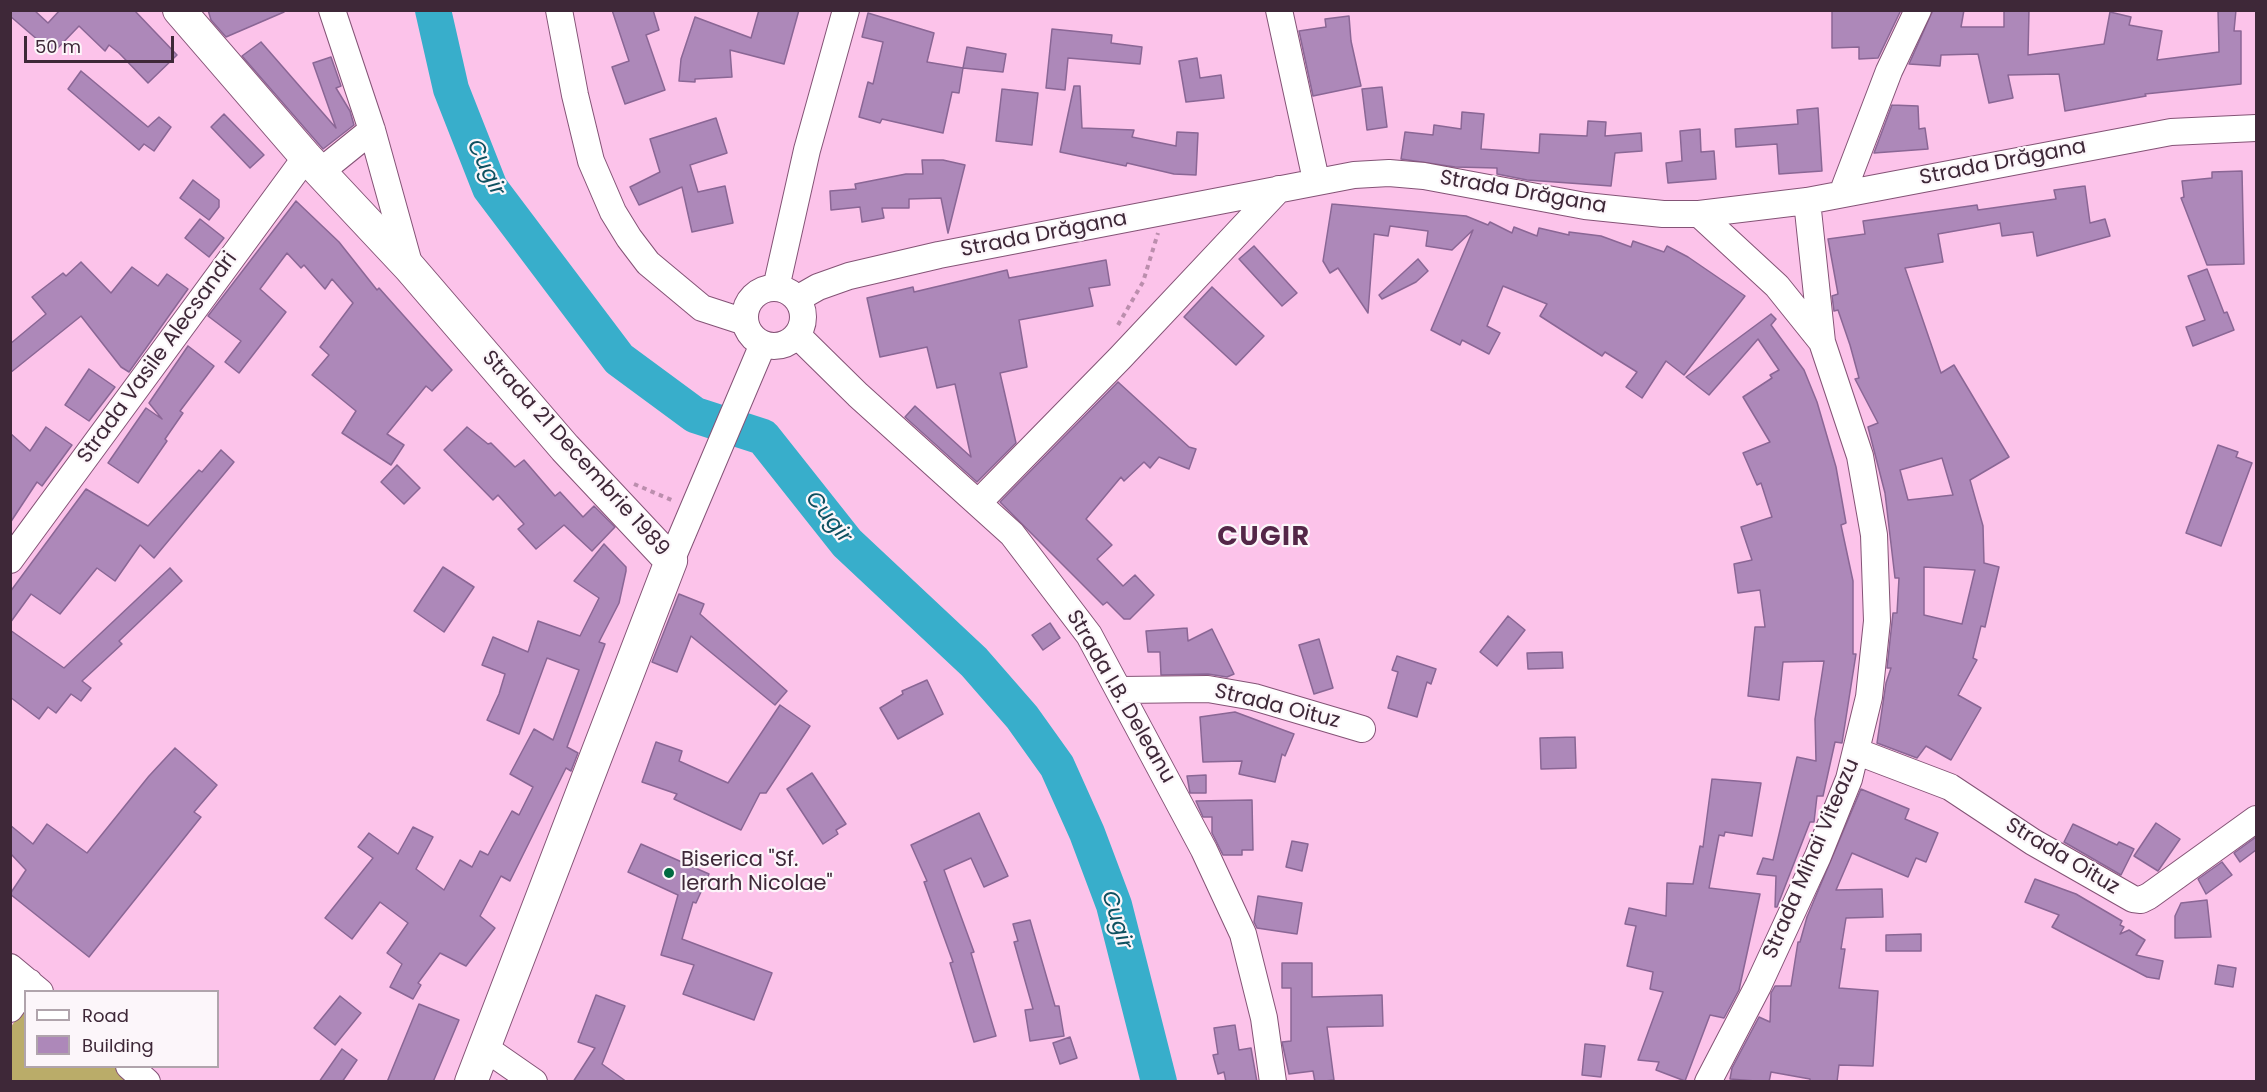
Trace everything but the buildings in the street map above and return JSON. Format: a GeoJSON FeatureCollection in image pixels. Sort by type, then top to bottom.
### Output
{"type":"FeatureCollection","features":[{"type":"Feature","properties":{"kind":"main road","name":"Strada 21 Decembrie 1989"},"geometry":{"type":"LineString","coordinates":[[179,10],[313,164],[410,268],[565,448],[671,561],[471,1082]]}},
{"type":"Feature","properties":{"kind":"street"},"geometry":{"type":"LineString","coordinates":[[332,10],[372,130],[410,268]]}},
{"type":"Feature","properties":{"kind":"street"},"geometry":{"type":"LineString","coordinates":[[560,10],[575,95],[591,161],[613,212],[648,263],[702,308],[745,322]]}},
{"type":"Feature","properties":{"kind":"street"},"geometry":{"type":"LineString","coordinates":[[671,561],[759,354],[797,335],[803,317],[787,293],[807,150],[846,10]]}},
{"type":"Feature","properties":{"kind":"street"},"geometry":{"type":"LineString","coordinates":[[1279,10],[1317,180]]}},
{"type":"Feature","properties":{"kind":"street"},"geometry":{"type":"LineString","coordinates":[[1842,194],[1889,71],[1918,10]]}},
{"type":"Feature","properties":{"kind":"street","name":"Strada Vasile Alecsandri"},"geometry":{"type":"LineString","coordinates":[[10,560],[313,164],[372,130]]}},
{"type":"Feature","properties":{"kind":"street","name":"Strada Drăgana"},"geometry":{"type":"LineString","coordinates":[[787,293],[939,255],[1164,213],[1317,180],[1389,173],[1424,176],[1586,206],[1663,214],[1699,214],[1807,201],[2171,132],[2256,133]]}},
{"type":"Feature","properties":{"kind":"street"},"geometry":{"type":"LineString","coordinates":[[978,503],[1120,358],[1279,189]]}},
{"type":"Feature","properties":{"kind":"street"},"geometry":{"type":"LineString","coordinates":[[1807,201],[1822,342]]}},
{"type":"Feature","properties":{"kind":"street","name":"Strada Mihai Viteazu"},"geometry":{"type":"LineString","coordinates":[[1699,214],[1777,286],[1822,342],[1860,456],[1874,535],[1877,621],[1869,697],[1858,752],[1813,867],[1758,986],[1708,1082]]}},
{"type":"Feature","properties":{"kind":"street"},"geometry":{"type":"LineString","coordinates":[[759,354],[745,322],[747,305],[759,292],[787,293]]}},
{"type":"Feature","properties":{"kind":"street","name":"Strada I.B. Deleanu"},"geometry":{"type":"LineString","coordinates":[[797,335],[858,395],[1012,534],[1089,635],[1204,850],[1243,934],[1264,1018],[1273,1082]]}},
{"type":"Feature","properties":{"kind":"street","name":"Strada Oituz"},"geometry":{"type":"LineString","coordinates":[[1120,690],[1208,689],[1276,702],[1362,729]]}},
{"type":"Feature","properties":{"kind":"street","name":"Strada Oituz"},"geometry":{"type":"LineString","coordinates":[[1858,752],[1950,787],[2033,842],[2133,899],[2141,900],[2149,896],[2256,819]]}},
{"type":"Feature","properties":{"kind":"street"},"geometry":{"type":"LineString","coordinates":[[10,1009],[26,980]]}},
{"type":"Feature","properties":{"kind":"street"},"geometry":{"type":"LineString","coordinates":[[485,1048],[534,1082]]}},
{"type":"Feature","properties":{"kind":"street"},"geometry":{"type":"LineString","coordinates":[[131,1068],[147,1082]]}},
{"type":"Feature","properties":{"kind":"path"},"geometry":{"type":"LineString","coordinates":[[1116,330],[1143,282],[1164,213]]}},
{"type":"Feature","properties":{"kind":"path"},"geometry":{"type":"LineString","coordinates":[[630,482],[656,491],[693,511]]}},
{"type":"Feature","properties":{"kind":"shaded area"},"geometry":{"type":"Polygon","coordinates":[[[24,1007],[24,1068],[119,1068],[136,1082],[11,1082],[11,1027],[24,1007]]]}},
{"type":"Feature","properties":{"kind":"waterway","name":"Cugir"},"geometry":{"type":"LineString","coordinates":[[433,10],[451,89],[490,188],[619,359],[695,415],[763,437],[847,543],[974,662],[1022,717],[1057,766],[1087,833],[1114,905],[1159,1082]]}},
{"type":"Feature","properties":{"kind":"place","name":"Biserica \"Sf. Ierarh Nicolae\""},"geometry":{"type":"Point","coordinates":[669,873]}},
{"type":"Feature","properties":{"kind":"district","name":"CUGIR"},"geometry":{"type":"Point","coordinates":[1264,538]}}]}
